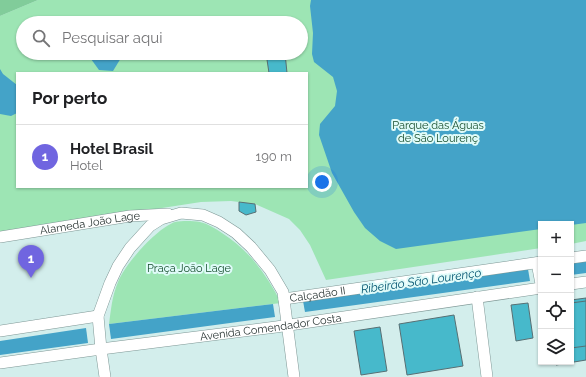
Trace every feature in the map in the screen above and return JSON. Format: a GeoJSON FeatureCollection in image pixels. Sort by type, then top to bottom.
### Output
{"type":"FeatureCollection","features":[{"type":"Feature","properties":{"kind":"street","name":"Alameda João Lage"},"geometry":{"type":"LineString","coordinates":[[0,237],[130,216],[181,213]]}},
{"type":"Feature","properties":{"kind":"street"},"geometry":{"type":"LineString","coordinates":[[105,377],[98,316],[110,283],[118,266],[130,248],[150,226],[161,219],[181,213],[203,215],[219,222],[251,247],[270,270],[283,292],[294,377]]}},
{"type":"Feature","properties":{"kind":"street"},"geometry":{"type":"LineString","coordinates":[[574,258],[586,256]]}},
{"type":"Feature","properties":{"kind":"street","name":"Calçadão II"},"geometry":{"type":"LineString","coordinates":[[284,299],[538,263]]}},
{"type":"Feature","properties":{"kind":"street"},"geometry":{"type":"LineString","coordinates":[[574,284],[586,282]]}},
{"type":"Feature","properties":{"kind":"street","name":"Avenida Comendador Costa"},"geometry":{"type":"LineString","coordinates":[[0,363],[288,325],[538,288]]}},
{"type":"Feature","properties":{"kind":"street"},"geometry":{"type":"LineString","coordinates":[[478,297],[487,377]]}},
{"type":"Feature","properties":{"kind":"street"},"geometry":{"type":"LineString","coordinates":[[0,331],[98,316]]}},
{"type":"Feature","properties":{"kind":"green space"},"geometry":{"type":"Polygon","coordinates":[[[0,0],[38,0],[0,16],[0,0]]]}},
{"type":"Feature","properties":{"kind":"green space","name":"Parque das Águas de São Lourenç"},"geometry":{"type":"Polygon","coordinates":[[[38,0],[586,0],[586,241],[574,243],[574,221],[538,221],[538,248],[326,280],[310,245],[300,230],[289,219],[255,204],[231,201],[201,202],[0,233],[0,16],[38,0]]]}},
{"type":"Feature","properties":{"kind":"green space","name":"Praça João Lage"},"geometry":{"type":"Polygon","coordinates":[[[195,221],[211,226],[241,247],[263,273],[281,303],[109,324],[116,287],[122,274],[134,257],[159,231],[175,222],[195,221]]]}},
{"type":"Feature","properties":{"kind":"water","name":"Parque das Águas de São Lourenç"},"geometry":{"type":"Polygon","coordinates":[[[311,0],[586,0],[586,223],[574,225],[574,221],[538,221],[538,229],[396,249],[380,241],[365,228],[354,212],[332,173],[319,135],[320,124],[335,106],[337,91],[333,77],[314,62],[312,54],[313,33],[310,6],[311,0]]]}},
{"type":"Feature","properties":{"kind":"water"},"geometry":{"type":"Polygon","coordinates":[[[92,60],[120,60],[113,71],[99,70],[92,60]]]}},
{"type":"Feature","properties":{"kind":"water"},"geometry":{"type":"Polygon","coordinates":[[[0,69],[3,74],[16,84],[16,114],[11,116],[0,114],[0,69]]]}},
{"type":"Feature","properties":{"kind":"water"},"geometry":{"type":"Polygon","coordinates":[[[586,260],[586,273],[574,275],[574,262],[586,260]]]}},
{"type":"Feature","properties":{"kind":"water"},"geometry":{"type":"Polygon","coordinates":[[[528,269],[530,281],[305,312],[303,301],[528,269]]]}},
{"type":"Feature","properties":{"kind":"water"},"geometry":{"type":"Polygon","coordinates":[[[273,304],[275,317],[111,339],[109,324],[273,304]]]}},
{"type":"Feature","properties":{"kind":"water"},"geometry":{"type":"Polygon","coordinates":[[[86,328],[88,343],[0,355],[0,341],[86,328]]]}},
{"type":"Feature","properties":{"kind":"building"},"geometry":{"type":"Polygon","coordinates":[[[267,60],[286,60],[287,72],[269,72],[267,60]]]}},
{"type":"Feature","properties":{"kind":"building"},"geometry":{"type":"Polygon","coordinates":[[[239,202],[255,204],[256,212],[246,215],[239,211],[239,202]]]}},
{"type":"Feature","properties":{"kind":"building"},"geometry":{"type":"Polygon","coordinates":[[[586,298],[586,360],[574,362],[574,329],[574,300],[586,298]]]}},
{"type":"Feature","properties":{"kind":"building"},"geometry":{"type":"Polygon","coordinates":[[[586,301],[586,346],[574,348],[574,303],[586,301]]]}},
{"type":"Feature","properties":{"kind":"building"},"geometry":{"type":"Polygon","coordinates":[[[528,303],[533,338],[516,341],[511,305],[528,303]]]}},
{"type":"Feature","properties":{"kind":"building"},"geometry":{"type":"Polygon","coordinates":[[[454,315],[463,366],[407,375],[399,324],[454,315]]]}},
{"type":"Feature","properties":{"kind":"building"},"geometry":{"type":"Polygon","coordinates":[[[380,327],[387,371],[361,375],[354,331],[380,327]]]}},
{"type":"Feature","properties":{"kind":"place","name":"Hotel Brasil"},"geometry":{"type":"Point","coordinates":[31,278]}},
{"type":"Feature","properties":{"kind":"water label","name":"Ribeirão São Lourenço"},"geometry":{"type":"Point","coordinates":[421,281]}}]}
